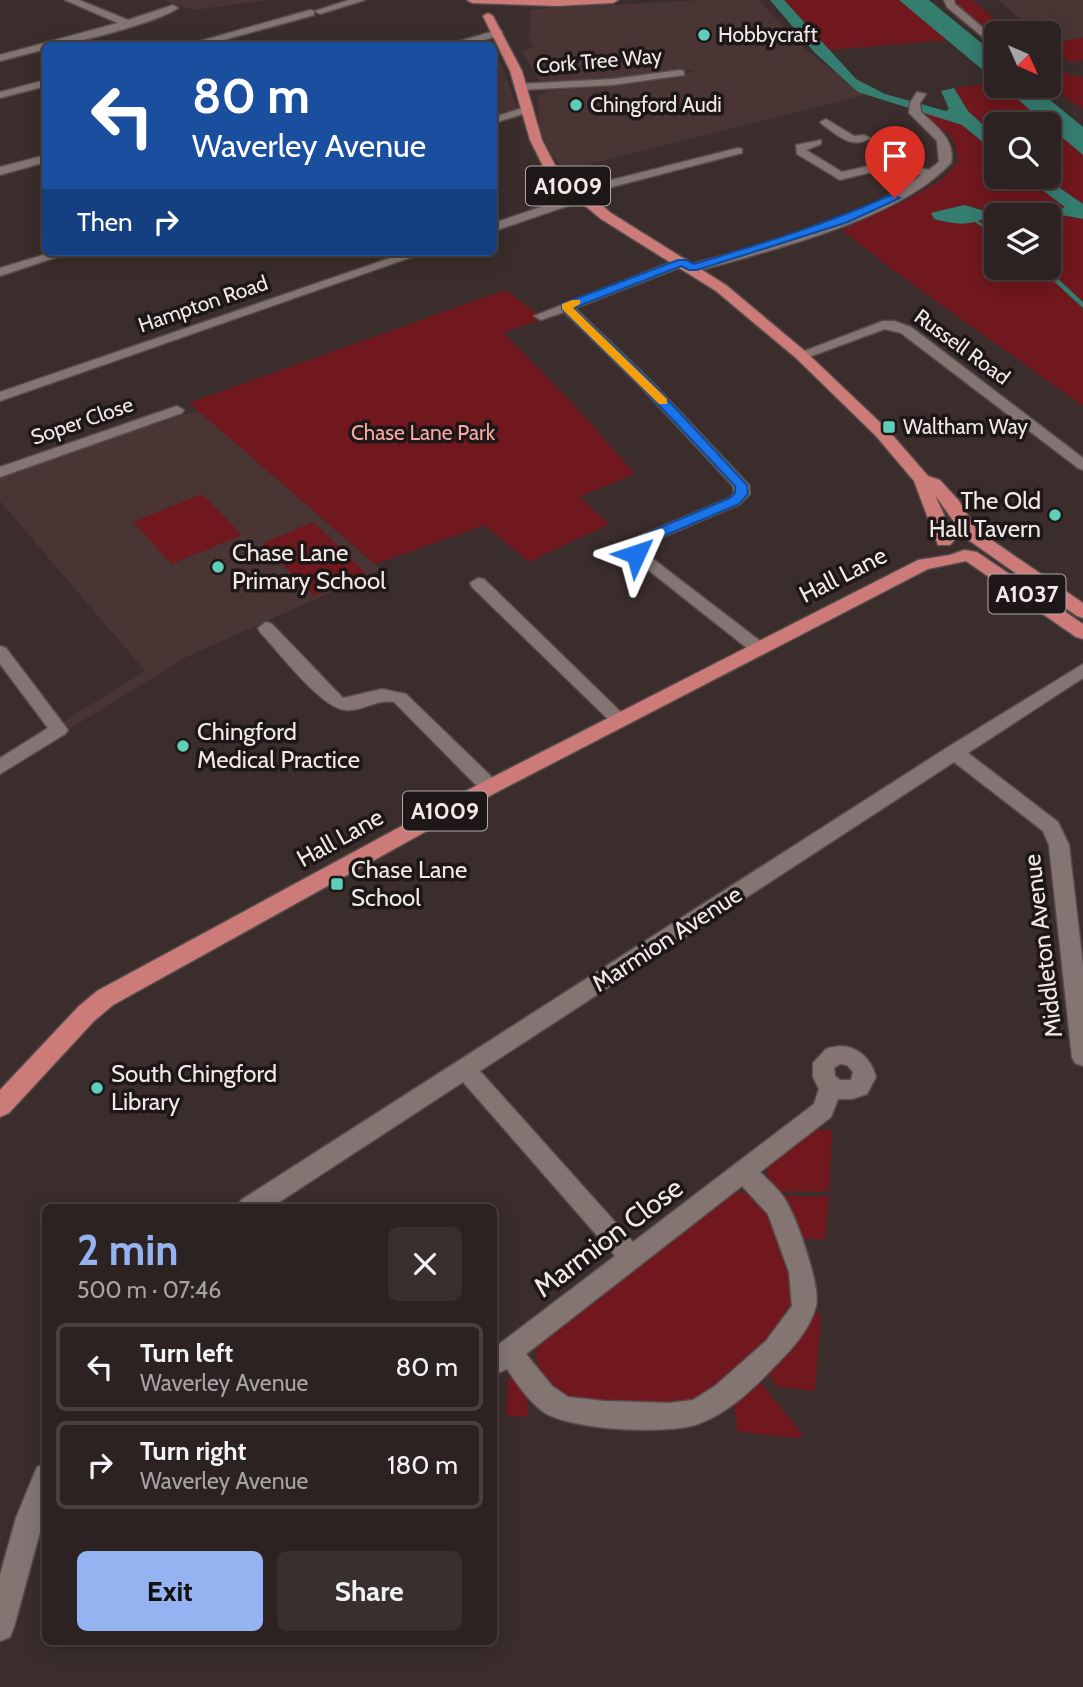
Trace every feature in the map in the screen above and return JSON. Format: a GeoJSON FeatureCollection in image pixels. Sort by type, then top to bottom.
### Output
{"type":"FeatureCollection","features":[{"type":"Feature","properties":{"kind":"main road"},"geometry":{"type":"LineString","coordinates":[[466,2],[613,0]]}},
{"type":"Feature","properties":{"kind":"main road"},"geometry":{"type":"LineString","coordinates":[[485,15],[492,10],[490,1]]}},
{"type":"Feature","properties":{"kind":"main road"},"geometry":{"type":"LineString","coordinates":[[485,15],[513,7],[560,1]]}},
{"type":"Feature","properties":{"kind":"main road"},"geometry":{"type":"LineString","coordinates":[[466,2],[485,15]]}},
{"type":"Feature","properties":{"kind":"main road","name":"A1009"},"geometry":{"type":"LineString","coordinates":[[485,15],[498,33],[529,109],[541,154],[552,171],[578,195],[722,288],[801,355],[882,433],[922,480],[934,484],[953,505],[970,533]]}},
{"type":"Feature","properties":{"kind":"main road","name":"A1009"},"geometry":{"type":"LineString","coordinates":[[922,480],[922,488],[934,507],[944,539]]}},
{"type":"Feature","properties":{"kind":"main road"},"geometry":{"type":"LineString","coordinates":[[957,531],[970,533],[973,552],[950,550],[944,539],[957,531]]}},
{"type":"Feature","properties":{"kind":"main road","name":"Hall Lane"},"geometry":{"type":"LineString","coordinates":[[924,564],[944,539]]}},
{"type":"Feature","properties":{"kind":"main road","name":"Hall Lane"},"geometry":{"type":"LineString","coordinates":[[0,1107],[69,1030],[105,998],[490,787],[619,720],[924,564],[954,560],[973,552]]}},
{"type":"Feature","properties":{"kind":"main road","name":"A1037"},"geometry":{"type":"LineString","coordinates":[[973,552],[999,552],[1083,612]]}},
{"type":"Feature","properties":{"kind":"main road","name":"A1037"},"geometry":{"type":"LineString","coordinates":[[973,552],[1083,633]]}},
{"type":"Feature","properties":{"kind":"street"},"geometry":{"type":"LineString","coordinates":[[70,0],[128,23]]}},
{"type":"Feature","properties":{"kind":"street"},"geometry":{"type":"LineString","coordinates":[[203,42],[360,0]]}},
{"type":"Feature","properties":{"kind":"street"},"geometry":{"type":"LineString","coordinates":[[948,0],[950,5],[984,35]]}},
{"type":"Feature","properties":{"kind":"street"},"geometry":{"type":"LineString","coordinates":[[60,42],[173,8]]}},
{"type":"Feature","properties":{"kind":"street"},"geometry":{"type":"LineString","coordinates":[[463,42],[498,33]]}},
{"type":"Feature","properties":{"kind":"street"},"geometry":{"type":"LineString","coordinates":[[0,45],[18,53]]}},
{"type":"Feature","properties":{"kind":"street"},"geometry":{"type":"LineString","coordinates":[[0,58],[42,47]]}},
{"type":"Feature","properties":{"kind":"street","name":"Cork Tree Way"},"geometry":{"type":"LineString","coordinates":[[520,87],[613,82],[680,73]]}},
{"type":"Feature","properties":{"kind":"street"},"geometry":{"type":"LineString","coordinates":[[0,95],[42,84]]}},
{"type":"Feature","properties":{"kind":"street"},"geometry":{"type":"LineString","coordinates":[[541,316],[688,265],[854,216],[901,194],[945,163],[946,145],[917,102]]}},
{"type":"Feature","properties":{"kind":"street"},"geometry":{"type":"LineString","coordinates":[[497,119],[529,109]]}},
{"type":"Feature","properties":{"kind":"street"},"geometry":{"type":"LineString","coordinates":[[826,122],[852,140],[864,138]]}},
{"type":"Feature","properties":{"kind":"street"},"geometry":{"type":"LineString","coordinates":[[844,135],[802,146],[801,152],[840,176],[891,164],[932,174]]}},
{"type":"Feature","properties":{"kind":"street"},"geometry":{"type":"LineString","coordinates":[[497,226],[578,195],[738,151]]}},
{"type":"Feature","properties":{"kind":"street"},"geometry":{"type":"LineString","coordinates":[[0,171],[42,159]]}},
{"type":"Feature","properties":{"kind":"street"},"geometry":{"type":"LineString","coordinates":[[0,272],[53,256]]}},
{"type":"Feature","properties":{"kind":"street","name":"Hampton Road"},"geometry":{"type":"LineString","coordinates":[[0,397],[408,256]]}},
{"type":"Feature","properties":{"kind":"street"},"geometry":{"type":"LineString","coordinates":[[566,307],[645,383],[741,485],[742,494],[735,501],[645,539],[637,546],[636,554],[758,649]]}},
{"type":"Feature","properties":{"kind":"street","name":"Russell Road"},"geometry":{"type":"LineString","coordinates":[[801,355],[883,325],[894,325],[906,330],[1083,465]]}},
{"type":"Feature","properties":{"kind":"street","name":"Soper Close"},"geometry":{"type":"LineString","coordinates":[[0,472],[177,410]]}},
{"type":"Feature","properties":{"kind":"street"},"geometry":{"type":"LineString","coordinates":[[478,583],[619,720]]}},
{"type":"Feature","properties":{"kind":"street"},"geometry":{"type":"LineString","coordinates":[[266,628],[343,705],[384,693],[400,698],[490,787]]}},
{"type":"Feature","properties":{"kind":"street"},"geometry":{"type":"LineString","coordinates":[[0,652],[60,730],[0,767]]}},
{"type":"Feature","properties":{"kind":"street","name":"Marmion Avenue"},"geometry":{"type":"LineString","coordinates":[[255,1204],[1083,670]]}},
{"type":"Feature","properties":{"kind":"street","name":"Middleton Avenue"},"geometry":{"type":"LineString","coordinates":[[954,752],[1045,821],[1055,834],[1059,845],[1083,1058]]}},
{"type":"Feature","properties":{"kind":"street"},"geometry":{"type":"LineString","coordinates":[[466,1070],[631,1257]]}},
{"type":"Feature","properties":{"kind":"street","name":"Marmion Close"},"geometry":{"type":"LineString","coordinates":[[743,1171],[775,1203],[780,1214],[805,1289],[804,1306],[796,1325],[782,1344],[720,1398],[693,1413],[668,1417],[579,1411],[559,1407],[501,1357],[743,1171],[823,1110],[831,1087]]}},
{"type":"Feature","properties":{"kind":"street"},"geometry":{"type":"LineString","coordinates":[[0,1627],[29,1518],[42,1486]]}},
{"type":"Feature","properties":{"kind":"shaded area"},"geometry":{"type":"Polygon","coordinates":[[[163,0],[267,0],[194,10],[163,0]]]}},
{"type":"Feature","properties":{"kind":"shaded area"},"geometry":{"type":"Polygon","coordinates":[[[703,0],[758,0],[807,51],[866,95],[566,170],[552,155],[540,131],[538,96],[547,91],[607,86],[695,71],[680,69],[612,80],[546,83],[538,79],[522,51],[533,47],[528,37],[531,24],[529,12],[535,9],[703,0]]]}},
{"type":"Feature","properties":{"kind":"shaded area"},"geometry":{"type":"Polygon","coordinates":[[[770,0],[784,0],[856,79],[885,94],[946,111],[949,109],[941,91],[954,88],[968,111],[984,126],[984,143],[962,125],[858,92],[815,53],[770,0]]]}},
{"type":"Feature","properties":{"kind":"shaded area"},"geometry":{"type":"Polygon","coordinates":[[[899,0],[929,0],[984,45],[984,71],[899,0]]]}},
{"type":"Feature","properties":{"kind":"shaded area"},"geometry":{"type":"Polygon","coordinates":[[[998,0],[1083,0],[1083,37],[1061,41],[1061,21],[1022,21],[998,0]]]}},
{"type":"Feature","properties":{"kind":"shaded area"},"geometry":{"type":"Polygon","coordinates":[[[501,62],[517,108],[497,114],[497,63],[501,62]]]}},
{"type":"Feature","properties":{"kind":"shaded area"},"geometry":{"type":"Polygon","coordinates":[[[1016,98],[1048,98],[1083,127],[1083,155],[1061,136],[1061,112],[1033,112],[1016,98]]]}},
{"type":"Feature","properties":{"kind":"shaded area"},"geometry":{"type":"Polygon","coordinates":[[[1041,189],[1061,189],[1083,204],[1083,219],[1061,215],[1061,209],[1065,207],[1041,189]]]}},
{"type":"Feature","properties":{"kind":"shaded area"},"geometry":{"type":"Polygon","coordinates":[[[964,205],[984,211],[984,218],[968,223],[954,223],[934,219],[931,213],[964,205]]]}},
{"type":"Feature","properties":{"kind":"shaded area","name":"Chase Lane Primary School"},"geometry":{"type":"Polygon","coordinates":[[[198,410],[381,570],[186,657],[71,728],[63,722],[145,671],[0,501],[0,475],[198,410]]]}},
{"type":"Feature","properties":{"kind":"green space"},"geometry":{"type":"Polygon","coordinates":[[[784,0],[899,0],[948,40],[829,50],[784,0]]]}},
{"type":"Feature","properties":{"kind":"green space"},"geometry":{"type":"Polygon","coordinates":[[[956,0],[973,0],[997,21],[984,21],[984,31],[957,7],[956,0]]]}},
{"type":"Feature","properties":{"kind":"green space"},"geometry":{"type":"Polygon","coordinates":[[[1083,37],[1083,60],[1070,62],[1061,55],[1061,42],[1083,37]]]}},
{"type":"Feature","properties":{"kind":"green space"},"geometry":{"type":"Polygon","coordinates":[[[1061,70],[1083,78],[1083,110],[1061,93],[1061,70]]]}},
{"type":"Feature","properties":{"kind":"green space"},"geometry":{"type":"Polygon","coordinates":[[[984,82],[984,98],[1016,98],[1033,112],[984,112],[984,126],[968,111],[954,88],[984,82]]]}},
{"type":"Feature","properties":{"kind":"green space"},"geometry":{"type":"Polygon","coordinates":[[[917,110],[962,125],[984,143],[984,189],[1041,189],[1060,203],[984,203],[984,210],[964,205],[984,218],[984,280],[1061,280],[1061,215],[1083,219],[1083,406],[894,271],[842,230],[905,201],[943,179],[959,160],[953,138],[917,110]]]}},
{"type":"Feature","properties":{"kind":"green space"},"geometry":{"type":"Polygon","coordinates":[[[1061,136],[1083,155],[1083,204],[1061,189],[1061,136]]]}},
{"type":"Feature","properties":{"kind":"green space","name":"Chase Lane Park"},"geometry":{"type":"Polygon","coordinates":[[[505,290],[545,319],[503,332],[574,405],[635,474],[579,497],[609,524],[529,562],[485,525],[375,564],[189,403],[505,290]]]}},
{"type":"Feature","properties":{"kind":"green space"},"geometry":{"type":"Polygon","coordinates":[[[202,494],[242,535],[172,564],[133,522],[202,494]]]}},
{"type":"Feature","properties":{"kind":"green space"},"geometry":{"type":"Polygon","coordinates":[[[313,522],[366,573],[314,596],[262,544],[313,522]]]}},
{"type":"Feature","properties":{"kind":"green space"},"geometry":{"type":"Polygon","coordinates":[[[811,1128],[832,1131],[829,1191],[775,1192],[767,1172],[770,1163],[783,1148],[811,1128]]]}},
{"type":"Feature","properties":{"kind":"green space"},"geometry":{"type":"Polygon","coordinates":[[[735,1191],[754,1198],[766,1209],[794,1281],[795,1294],[791,1310],[768,1344],[732,1376],[696,1399],[681,1405],[603,1403],[572,1399],[560,1394],[538,1368],[537,1345],[725,1194],[735,1191]]]}},
{"type":"Feature","properties":{"kind":"green space"},"geometry":{"type":"Polygon","coordinates":[[[779,1196],[829,1196],[825,1240],[799,1238],[779,1196]]]}},
{"type":"Feature","properties":{"kind":"green space"},"geometry":{"type":"Polygon","coordinates":[[[810,1312],[821,1314],[815,1391],[777,1387],[766,1371],[810,1312]]]}},
{"type":"Feature","properties":{"kind":"green space"},"geometry":{"type":"Polygon","coordinates":[[[511,1376],[527,1393],[528,1417],[506,1415],[508,1380],[511,1376]]]}},
{"type":"Feature","properties":{"kind":"green space"},"geometry":{"type":"Polygon","coordinates":[[[757,1378],[803,1435],[799,1438],[738,1432],[734,1402],[757,1378]]]}},
{"type":"Feature","properties":{"kind":"waterway"},"geometry":{"type":"LineString","coordinates":[[977,222],[984,226]]}},
{"type":"Feature","properties":{"kind":"waterway"},"geometry":{"type":"LineString","coordinates":[[1056,280],[1083,305]]}},
{"type":"Feature","properties":{"kind":"slow traffic"},"geometry":{"type":"LineString","coordinates":[[576,302],[566,307],[568,310],[663,402]]}},
{"type":"Feature","properties":{"kind":"place","name":"Hobbycraft"},"geometry":{"type":"Point","coordinates":[704,35]}},
{"type":"Feature","properties":{"kind":"place","name":"Chingford Audi"},"geometry":{"type":"Point","coordinates":[576,105]}},
{"type":"Feature","properties":{"kind":"place","name":"Waltham Way"},"geometry":{"type":"Point","coordinates":[889,427]}},
{"type":"Feature","properties":{"kind":"place","name":"The Old Hall Tavern"},"geometry":{"type":"Point","coordinates":[1055,515]}},
{"type":"Feature","properties":{"kind":"place","name":"Chase Lane Primary School"},"geometry":{"type":"Point","coordinates":[218,567]}},
{"type":"Feature","properties":{"kind":"place","name":"Chingford Medical Practice"},"geometry":{"type":"Point","coordinates":[183,746]}},
{"type":"Feature","properties":{"kind":"place","name":"Chase Lane School"},"geometry":{"type":"Point","coordinates":[337,884]}},
{"type":"Feature","properties":{"kind":"place","name":"South Chingford Library"},"geometry":{"type":"Point","coordinates":[97,1088]}},
{"type":"Feature","properties":{"kind":"route"},"geometry":{"type":"LineString","coordinates":[[636,554],[637,546],[645,539],[735,501],[742,494],[741,485],[645,383],[566,307],[682,262],[693,268],[784,241],[845,220],[895,198]]}}]}
